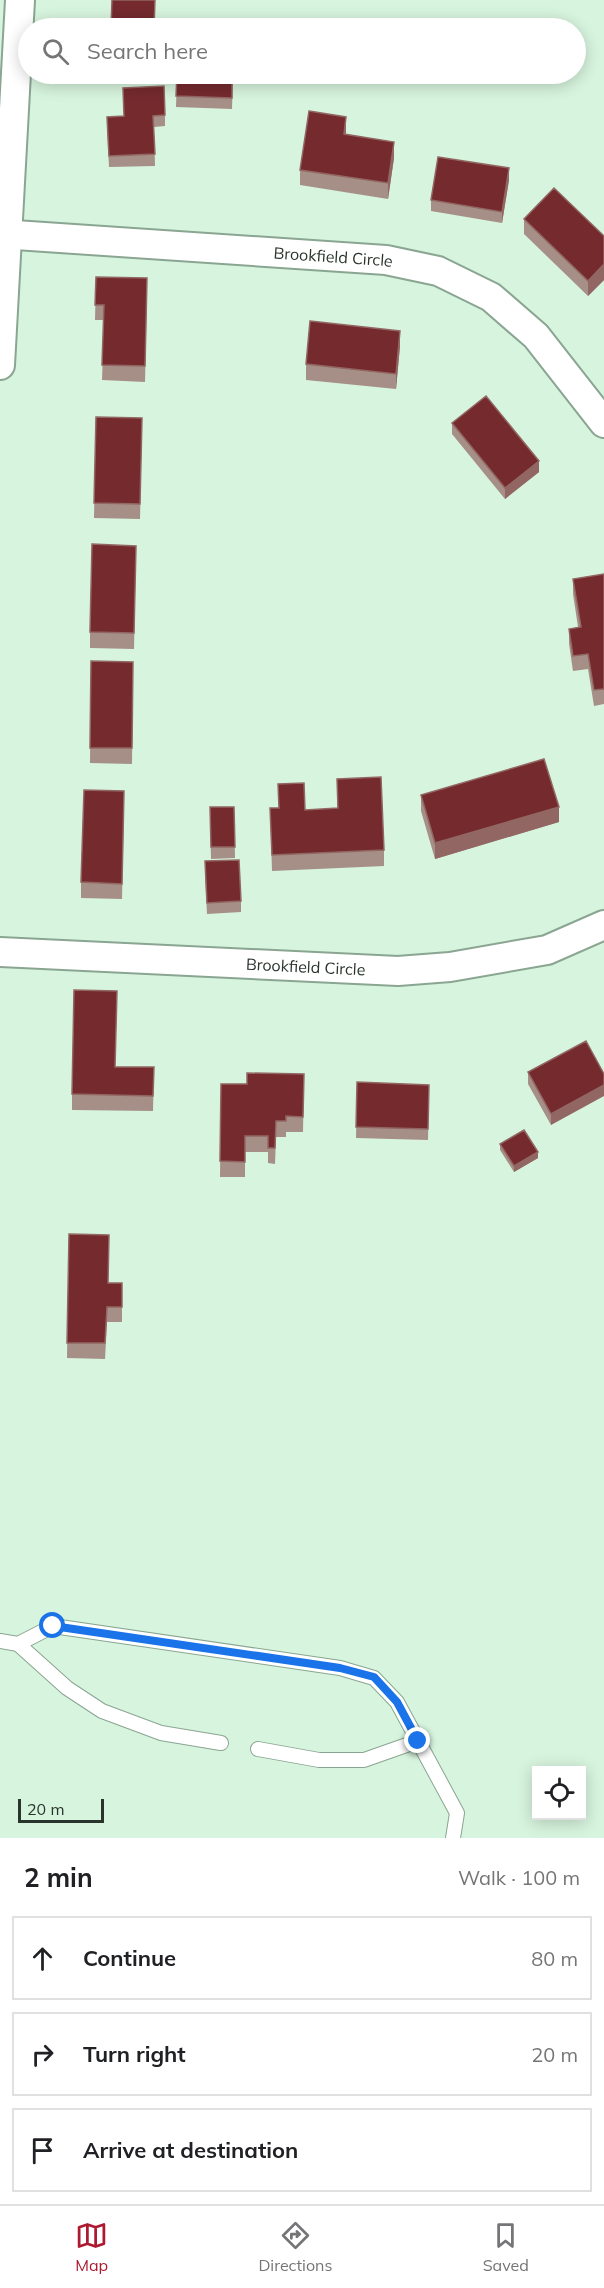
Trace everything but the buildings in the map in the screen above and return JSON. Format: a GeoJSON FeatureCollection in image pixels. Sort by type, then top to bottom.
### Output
{"type":"FeatureCollection","features":[{"type":"Feature","properties":{"kind":"street"},"geometry":{"type":"LineString","coordinates":[[19,18],[20,0]]}},
{"type":"Feature","properties":{"kind":"street"},"geometry":{"type":"LineString","coordinates":[[0,365],[3,234],[18,28]]}},
{"type":"Feature","properties":{"kind":"street","name":"Brookfield Circle"},"geometry":{"type":"LineString","coordinates":[[3,234],[386,260],[438,271],[491,297],[536,336],[604,423]]}},
{"type":"Feature","properties":{"kind":"street","name":"Brookfield Circle"},"geometry":{"type":"LineString","coordinates":[[0,952],[398,971],[450,967],[547,950],[604,925]]}},
{"type":"Feature","properties":{"kind":"lane"},"geometry":{"type":"LineString","coordinates":[[18,1644],[53,1626],[340,1668],[374,1677],[397,1702],[457,1813],[453,1838]]}},
{"type":"Feature","properties":{"kind":"lane"},"geometry":{"type":"LineString","coordinates":[[0,1641],[18,1644],[67,1688],[102,1712],[161,1733],[221,1743]]}},
{"type":"Feature","properties":{"kind":"lane"},"geometry":{"type":"LineString","coordinates":[[258,1749],[319,1760],[364,1760],[418,1741]]}},
{"type":"Feature","properties":{"kind":"route"},"geometry":{"type":"LineString","coordinates":[[53,1626],[340,1668],[374,1677],[397,1702],[418,1741]]}}]}
